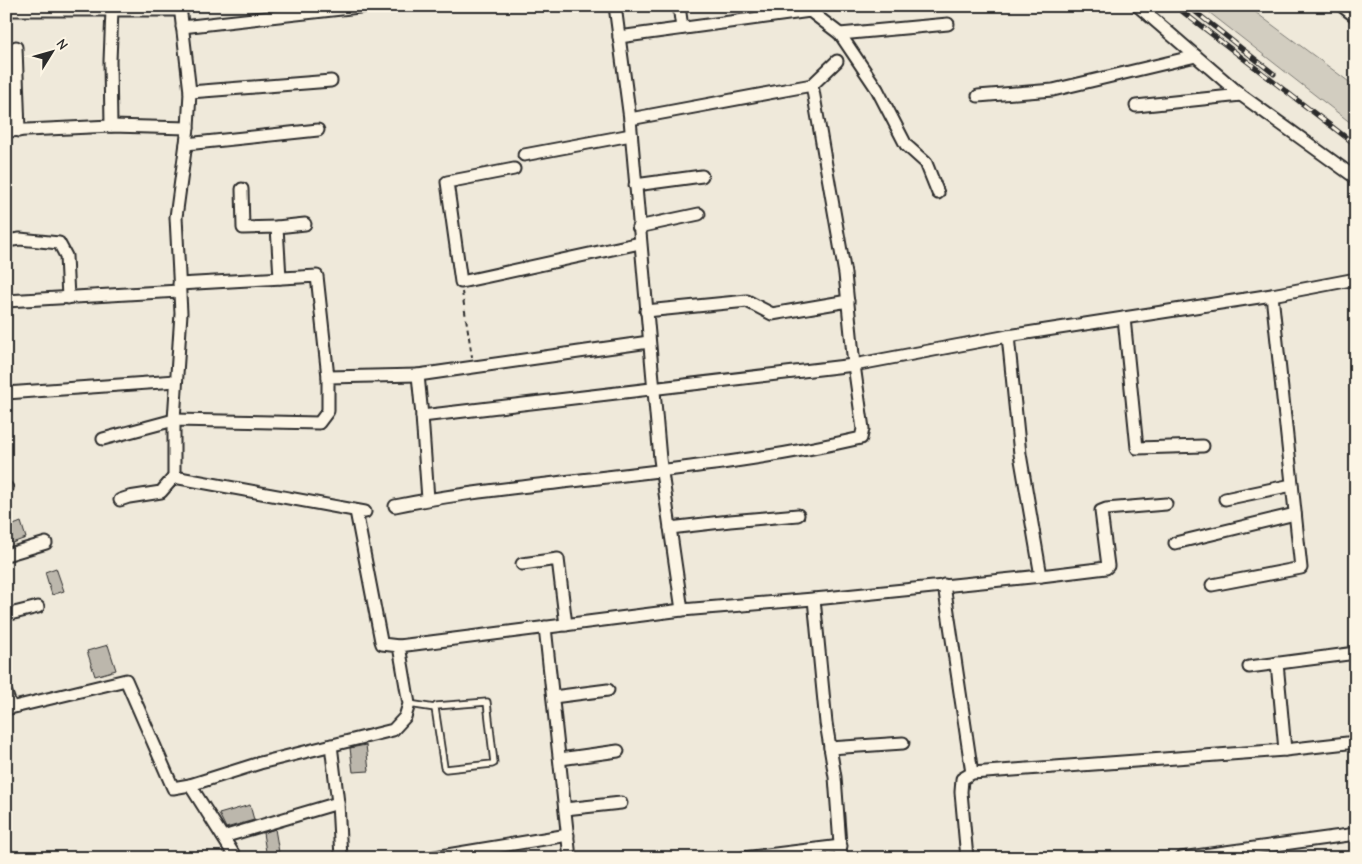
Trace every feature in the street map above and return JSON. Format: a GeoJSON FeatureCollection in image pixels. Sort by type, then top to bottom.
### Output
{"type":"FeatureCollection","features":[{"type":"Feature","properties":{"kind":"street"},"geometry":{"type":"LineString","coordinates":[[182,27],[368,6]]}},
{"type":"Feature","properties":{"kind":"street"},"geometry":{"type":"LineString","coordinates":[[615,6],[630,119],[638,227],[662,471],[682,610]]}},
{"type":"Feature","properties":{"kind":"street"},"geometry":{"type":"LineString","coordinates":[[679,6],[682,28]]}},
{"type":"Feature","properties":{"kind":"street"},"geometry":{"type":"LineString","coordinates":[[750,6],[752,19]]}},
{"type":"Feature","properties":{"kind":"street"},"geometry":{"type":"LineString","coordinates":[[1138,6],[1242,95],[1356,178]]}},
{"type":"Feature","properties":{"kind":"street"},"geometry":{"type":"LineString","coordinates":[[1342,6],[1356,17]]}},
{"type":"Feature","properties":{"kind":"street"},"geometry":{"type":"LineString","coordinates":[[6,10],[181,8],[190,92],[188,128],[176,217],[180,313],[174,420],[174,477],[161,492],[129,496],[120,500]]}},
{"type":"Feature","properties":{"kind":"street"},"geometry":{"type":"LineString","coordinates":[[619,37],[752,19],[810,8],[840,34],[878,89],[906,145],[926,162],[938,193]]}},
{"type":"Feature","properties":{"kind":"street"},"geometry":{"type":"LineString","coordinates":[[111,126],[110,61],[112,10]]}},
{"type":"Feature","properties":{"kind":"street"},"geometry":{"type":"LineString","coordinates":[[840,34],[948,24]]}},
{"type":"Feature","properties":{"kind":"street"},"geometry":{"type":"LineString","coordinates":[[16,47],[20,131]]}},
{"type":"Feature","properties":{"kind":"street"},"geometry":{"type":"LineString","coordinates":[[978,96],[1053,90],[1196,56]]}},
{"type":"Feature","properties":{"kind":"street"},"geometry":{"type":"LineString","coordinates":[[630,119],[812,85],[837,61]]}},
{"type":"Feature","properties":{"kind":"street"},"geometry":{"type":"LineString","coordinates":[[190,92],[331,81]]}},
{"type":"Feature","properties":{"kind":"street"},"geometry":{"type":"LineString","coordinates":[[395,506],[428,499],[662,471],[822,447],[861,438],[863,429],[854,365],[845,274],[812,85]]}},
{"type":"Feature","properties":{"kind":"street"},"geometry":{"type":"LineString","coordinates":[[1136,106],[1242,95]]}},
{"type":"Feature","properties":{"kind":"street"},"geometry":{"type":"LineString","coordinates":[[6,131],[111,126],[188,128]]}},
{"type":"Feature","properties":{"kind":"street"},"geometry":{"type":"LineString","coordinates":[[186,144],[318,130]]}},
{"type":"Feature","properties":{"kind":"street"},"geometry":{"type":"LineString","coordinates":[[524,155],[631,135]]}},
{"type":"Feature","properties":{"kind":"street"},"geometry":{"type":"LineString","coordinates":[[514,169],[448,182],[461,282],[640,243]]}},
{"type":"Feature","properties":{"kind":"street"},"geometry":{"type":"LineString","coordinates":[[635,185],[702,176]]}},
{"type":"Feature","properties":{"kind":"street"},"geometry":{"type":"LineString","coordinates":[[242,189],[243,228],[305,224]]}},
{"type":"Feature","properties":{"kind":"street"},"geometry":{"type":"LineString","coordinates":[[638,227],[699,214]]}},
{"type":"Feature","properties":{"kind":"street"},"geometry":{"type":"LineString","coordinates":[[277,227],[280,278]]}},
{"type":"Feature","properties":{"kind":"street"},"geometry":{"type":"LineString","coordinates":[[6,241],[20,239],[59,243],[66,256],[68,298]]}},
{"type":"Feature","properties":{"kind":"street"},"geometry":{"type":"LineString","coordinates":[[6,301],[68,298],[317,276],[328,377],[328,412],[319,423],[174,420],[103,439]]}},
{"type":"Feature","properties":{"kind":"street"},"geometry":{"type":"LineString","coordinates":[[422,416],[854,365],[1008,336],[1272,295],[1356,279]]}},
{"type":"Feature","properties":{"kind":"street"},"geometry":{"type":"LineString","coordinates":[[1212,585],[1301,568],[1272,295]]}},
{"type":"Feature","properties":{"kind":"street"},"geometry":{"type":"LineString","coordinates":[[646,311],[747,301],[772,314],[848,301]]}},
{"type":"Feature","properties":{"kind":"street"},"geometry":{"type":"LineString","coordinates":[[1124,318],[1137,448],[1202,446]]}},
{"type":"Feature","properties":{"kind":"street"},"geometry":{"type":"LineString","coordinates":[[1008,336],[1020,454],[1041,576]]}},
{"type":"Feature","properties":{"kind":"street"},"geometry":{"type":"LineString","coordinates":[[328,377],[418,375],[649,342]]}},
{"type":"Feature","properties":{"kind":"street"},"geometry":{"type":"LineString","coordinates":[[418,375],[428,499]]}},
{"type":"Feature","properties":{"kind":"street"},"geometry":{"type":"LineString","coordinates":[[6,392],[176,381]]}},
{"type":"Feature","properties":{"kind":"street"},"geometry":{"type":"LineString","coordinates":[[174,477],[360,511],[381,641],[382,644],[398,646],[682,610],[814,599],[1106,568],[1108,566],[1101,511],[1166,504]]}},
{"type":"Feature","properties":{"kind":"street"},"geometry":{"type":"LineString","coordinates":[[1225,499],[1292,485]]}},
{"type":"Feature","properties":{"kind":"street"},"geometry":{"type":"LineString","coordinates":[[1175,543],[1295,514]]}},
{"type":"Feature","properties":{"kind":"street"},"geometry":{"type":"LineString","coordinates":[[670,528],[798,515]]}},
{"type":"Feature","properties":{"kind":"street"},"geometry":{"type":"LineString","coordinates":[[6,555],[46,543]]}},
{"type":"Feature","properties":{"kind":"street"},"geometry":{"type":"LineString","coordinates":[[522,564],[558,559],[566,625]]}},
{"type":"Feature","properties":{"kind":"street"},"geometry":{"type":"LineString","coordinates":[[944,586],[972,773]]}},
{"type":"Feature","properties":{"kind":"street"},"geometry":{"type":"LineString","coordinates":[[743,858],[841,852],[835,777],[826,723],[814,599]]}},
{"type":"Feature","properties":{"kind":"street"},"geometry":{"type":"LineString","coordinates":[[6,615],[38,607]]}},
{"type":"Feature","properties":{"kind":"street"},"geometry":{"type":"LineString","coordinates":[[545,627],[570,858]]}},
{"type":"Feature","properties":{"kind":"street"},"geometry":{"type":"LineString","coordinates":[[6,693],[9,708],[126,680],[173,788],[260,763],[393,730],[405,717],[409,704],[398,646]]}},
{"type":"Feature","properties":{"kind":"street"},"geometry":{"type":"LineString","coordinates":[[1249,667],[1356,654]]}},
{"type":"Feature","properties":{"kind":"street"},"geometry":{"type":"LineString","coordinates":[[1277,663],[1285,750]]}},
{"type":"Feature","properties":{"kind":"street"},"geometry":{"type":"LineString","coordinates":[[553,697],[608,690]]}},
{"type":"Feature","properties":{"kind":"street"},"geometry":{"type":"LineString","coordinates":[[967,858],[961,792],[962,779],[972,773],[1285,750],[1356,742]]}},
{"type":"Feature","properties":{"kind":"street"},"geometry":{"type":"LineString","coordinates":[[830,748],[903,743]]}},
{"type":"Feature","properties":{"kind":"street"},"geometry":{"type":"LineString","coordinates":[[331,745],[338,803],[341,858]]}},
{"type":"Feature","properties":{"kind":"street"},"geometry":{"type":"LineString","coordinates":[[560,759],[618,751]]}},
{"type":"Feature","properties":{"kind":"street"},"geometry":{"type":"LineString","coordinates":[[190,784],[236,858]]}},
{"type":"Feature","properties":{"kind":"street"},"geometry":{"type":"LineString","coordinates":[[223,837],[338,803]]}},
{"type":"Feature","properties":{"kind":"street"},"geometry":{"type":"LineString","coordinates":[[565,809],[621,803]]}},
{"type":"Feature","properties":{"kind":"street"},"geometry":{"type":"LineString","coordinates":[[1181,858],[1225,855],[1356,834]]}},
{"type":"Feature","properties":{"kind":"street"},"geometry":{"type":"LineString","coordinates":[[429,858],[568,835]]}},
{"type":"Feature","properties":{"kind":"street"},"geometry":{"type":"LineString","coordinates":[[6,852],[8,858]]}},
{"type":"Feature","properties":{"kind":"lane"},"geometry":{"type":"LineString","coordinates":[[409,704],[435,708],[436,706],[487,702],[494,763],[446,769],[444,767],[435,708]]}},
{"type":"Feature","properties":{"kind":"path"},"geometry":{"type":"LineString","coordinates":[[461,282],[473,367]]}},
{"type":"Feature","properties":{"kind":"shaded area"},"geometry":{"type":"Polygon","coordinates":[[[1201,6],[1247,6],[1356,87],[1356,127],[1201,6]]]}},
{"type":"Feature","properties":{"kind":"building"},"geometry":{"type":"Polygon","coordinates":[[[21,522],[26,538],[12,543],[6,528],[21,522]]]}},
{"type":"Feature","properties":{"kind":"building"},"geometry":{"type":"Polygon","coordinates":[[[56,568],[64,591],[52,595],[45,572],[56,568]]]}},
{"type":"Feature","properties":{"kind":"building"},"geometry":{"type":"Polygon","coordinates":[[[108,645],[116,670],[95,676],[87,651],[108,645]]]}},
{"type":"Feature","properties":{"kind":"building"},"geometry":{"type":"Polygon","coordinates":[[[366,745],[369,771],[353,772],[350,748],[366,745]]]}},
{"type":"Feature","properties":{"kind":"building"},"geometry":{"type":"Polygon","coordinates":[[[250,805],[254,820],[226,828],[219,814],[250,805]]]}},
{"type":"Feature","properties":{"kind":"building"},"geometry":{"type":"Polygon","coordinates":[[[275,829],[280,858],[267,858],[263,833],[275,829]]]}},
{"type":"Feature","properties":{"kind":"railway"},"geometry":{"type":"LineString","coordinates":[[1175,6],[1356,145]]}},
{"type":"Feature","properties":{"kind":"railway"},"geometry":{"type":"LineString","coordinates":[[1188,6],[1274,74]]}}]}
